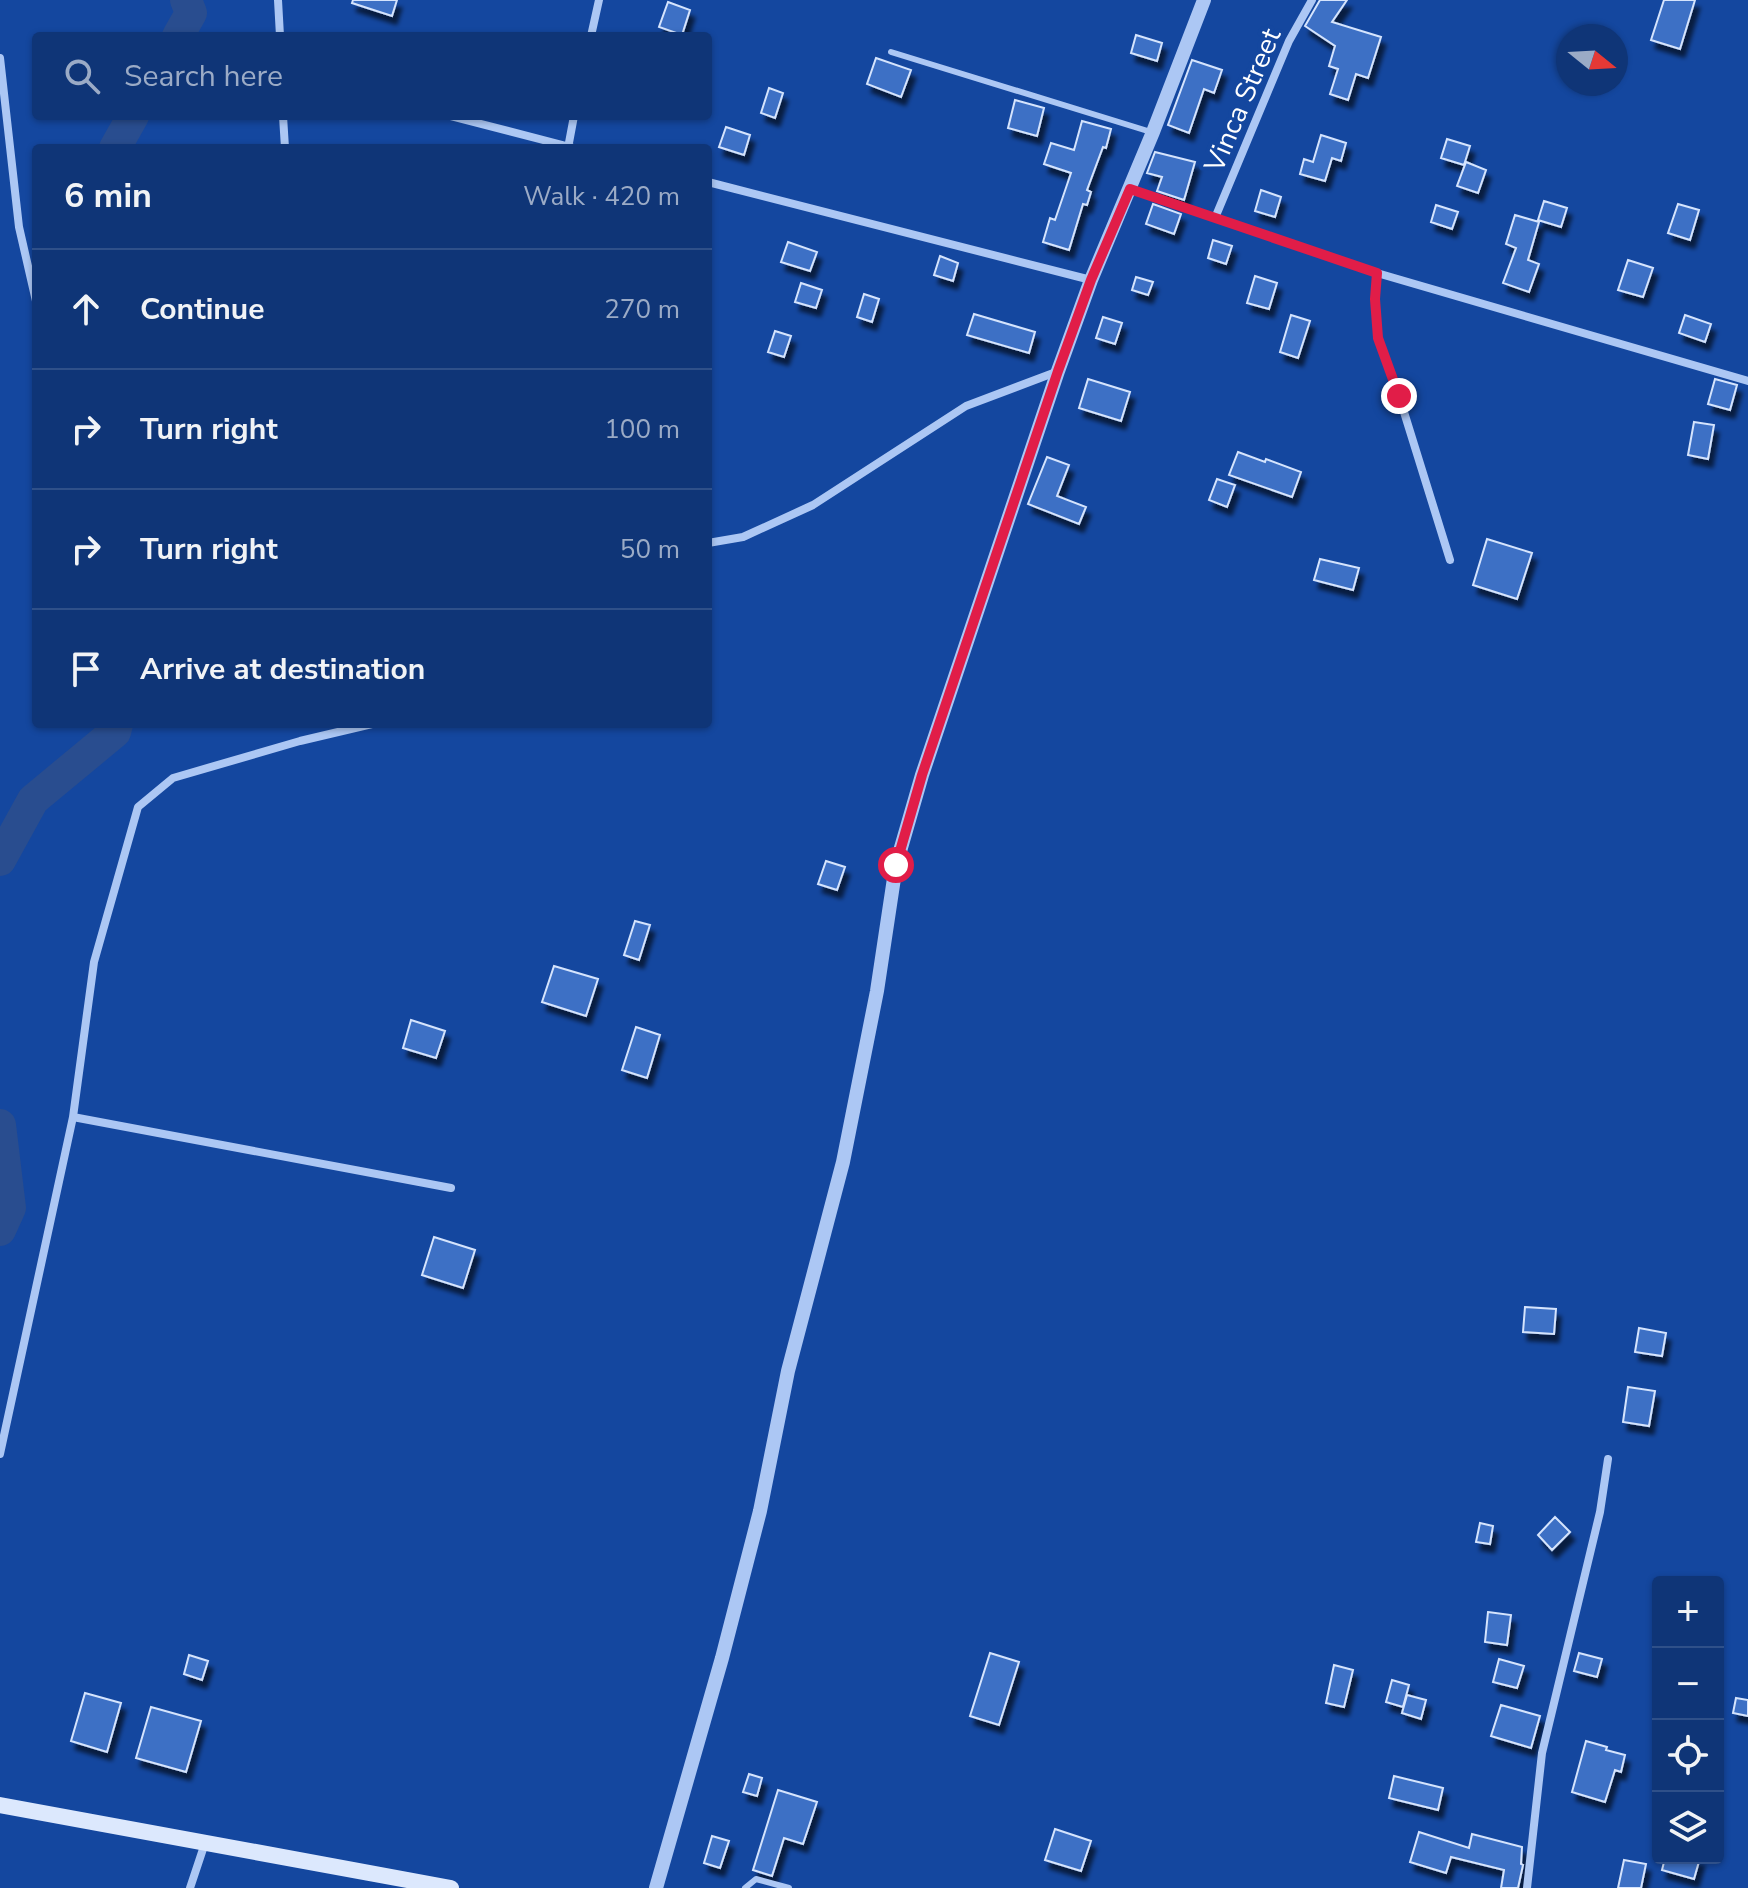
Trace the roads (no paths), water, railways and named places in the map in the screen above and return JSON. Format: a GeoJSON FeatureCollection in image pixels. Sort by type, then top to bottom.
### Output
{"type":"FeatureCollection","features":[{"type":"Feature","properties":{"kind":"main road"},"geometry":{"type":"LineString","coordinates":[[0,1805],[451,1888]]}},
{"type":"Feature","properties":{"kind":"street"},"geometry":{"type":"LineString","coordinates":[[278,0],[280,32]]}},
{"type":"Feature","properties":{"kind":"street"},"geometry":{"type":"LineString","coordinates":[[592,32],[599,0]]}},
{"type":"Feature","properties":{"kind":"street"},"geometry":{"type":"LineString","coordinates":[[656,1888],[722,1658],[760,1511],[788,1371],[843,1162],[877,991],[896,865],[922,775],[1091,280],[1204,0]]}},
{"type":"Feature","properties":{"kind":"street","name":"Vinca Street"},"geometry":{"type":"LineString","coordinates":[[1215,218],[1289,41],[1312,0]]}},
{"type":"Feature","properties":{"kind":"street"},"geometry":{"type":"LineString","coordinates":[[0,58],[19,227],[32,284]]}},
{"type":"Feature","properties":{"kind":"street"},"geometry":{"type":"LineString","coordinates":[[283,120],[285,144]]}},
{"type":"Feature","properties":{"kind":"street"},"geometry":{"type":"LineString","coordinates":[[465,120],[558,144]]}},
{"type":"Feature","properties":{"kind":"street"},"geometry":{"type":"LineString","coordinates":[[570,144],[573,120]]}},
{"type":"Feature","properties":{"kind":"street"},"geometry":{"type":"LineString","coordinates":[[712,183],[1091,280]]}},
{"type":"Feature","properties":{"kind":"street"},"geometry":{"type":"LineString","coordinates":[[1130,189],[1377,273],[1748,381]]}},
{"type":"Feature","properties":{"kind":"street"},"geometry":{"type":"LineString","coordinates":[[1377,273],[1378,338],[1450,560]]}},
{"type":"Feature","properties":{"kind":"street"},"geometry":{"type":"LineString","coordinates":[[712,542],[743,537],[813,505],[966,406],[1058,371]]}},
{"type":"Feature","properties":{"kind":"street"},"geometry":{"type":"LineString","coordinates":[[0,1454],[73,1117],[94,962],[138,807],[173,778],[355,728]]}},
{"type":"Feature","properties":{"kind":"street"},"geometry":{"type":"LineString","coordinates":[[73,1117],[451,1188]]}},
{"type":"Feature","properties":{"kind":"street"},"geometry":{"type":"LineString","coordinates":[[1527,1888],[1542,1753],[1600,1512],[1608,1459]]}},
{"type":"Feature","properties":{"kind":"street"},"geometry":{"type":"LineString","coordinates":[[190,1888],[206,1843]]}},
{"type":"Feature","properties":{"kind":"lane"},"geometry":{"type":"LineString","coordinates":[[891,52],[1153,132]]}},
{"type":"Feature","properties":{"kind":"lane"},"geometry":{"type":"LineString","coordinates":[[745,1888],[756,1879],[789,1888]]}},
{"type":"Feature","properties":{"kind":"waterway"},"geometry":{"type":"LineString","coordinates":[[180,32],[191,13],[186,0]]}},
{"type":"Feature","properties":{"kind":"waterway"},"geometry":{"type":"LineString","coordinates":[[117,144],[131,120]]}},
{"type":"Feature","properties":{"kind":"waterway"},"geometry":{"type":"LineString","coordinates":[[0,860],[33,800],[116,728]]}},
{"type":"Feature","properties":{"kind":"waterway"},"geometry":{"type":"LineString","coordinates":[[0,1125],[10,1208],[0,1230]]}}]}
